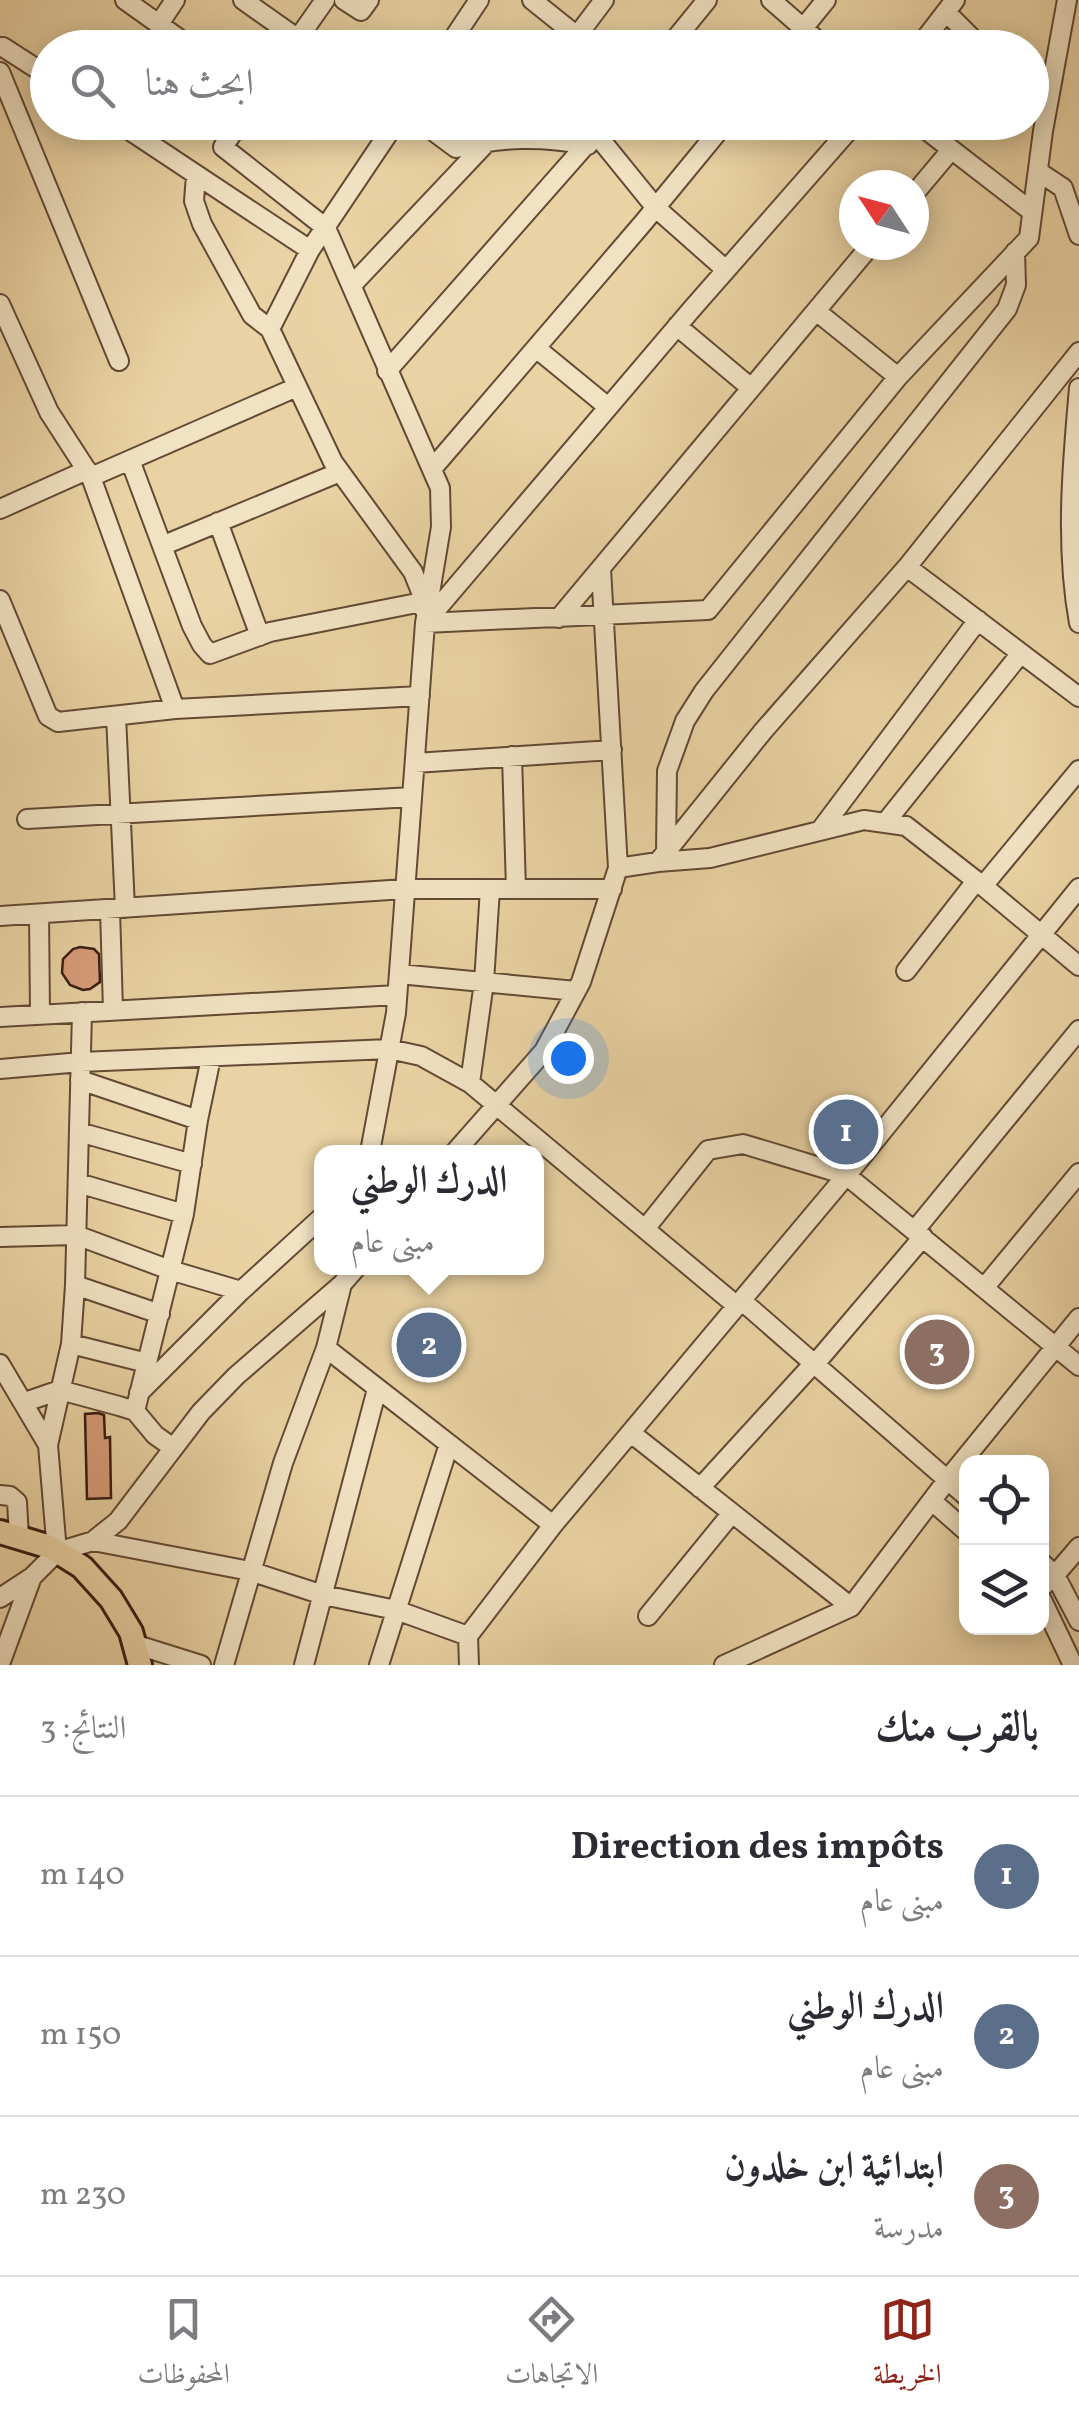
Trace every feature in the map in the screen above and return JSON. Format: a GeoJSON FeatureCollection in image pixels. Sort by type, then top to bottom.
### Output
{"type":"FeatureCollection","features":[{"type":"Feature","properties":{"kind":"main road"},"geometry":{"type":"LineString","coordinates":[[9,1535],[58,1552],[82,1566],[111,1599],[131,1632],[137,1655]]}},
{"type":"Feature","properties":{"kind":"street"},"geometry":{"type":"LineString","coordinates":[[125,0],[167,30]]}},
{"type":"Feature","properties":{"kind":"street"},"geometry":{"type":"LineString","coordinates":[[159,24],[175,0]]}},
{"type":"Feature","properties":{"kind":"street"},"geometry":{"type":"LineString","coordinates":[[243,0],[282,30]]}},
{"type":"Feature","properties":{"kind":"street"},"geometry":{"type":"LineString","coordinates":[[308,30],[325,0]]}},
{"type":"Feature","properties":{"kind":"street"},"geometry":{"type":"LineString","coordinates":[[344,0],[360,10],[369,0]]}},
{"type":"Feature","properties":{"kind":"street"},"geometry":{"type":"LineString","coordinates":[[458,30],[479,0]]}},
{"type":"Feature","properties":{"kind":"street"},"geometry":{"type":"LineString","coordinates":[[532,0],[561,30]]}},
{"type":"Feature","properties":{"kind":"street"},"geometry":{"type":"LineString","coordinates":[[582,30],[604,0]]}},
{"type":"Feature","properties":{"kind":"street"},"geometry":{"type":"LineString","coordinates":[[683,30],[708,0]]}},
{"type":"Feature","properties":{"kind":"street"},"geometry":{"type":"LineString","coordinates":[[771,0],[805,30]]}},
{"type":"Feature","properties":{"kind":"street"},"geometry":{"type":"LineString","coordinates":[[803,28],[826,0]]}},
{"type":"Feature","properties":{"kind":"street"},"geometry":{"type":"LineString","coordinates":[[1049,106],[1068,0]]}},
{"type":"Feature","properties":{"kind":"street"},"geometry":{"type":"LineString","coordinates":[[932,30],[950,6],[968,30]]}},
{"type":"Feature","properties":{"kind":"street"},"geometry":{"type":"LineString","coordinates":[[0,48],[30,64]]}},
{"type":"Feature","properties":{"kind":"street"},"geometry":{"type":"LineString","coordinates":[[0,72],[119,361]]}},
{"type":"Feature","properties":{"kind":"street"},"geometry":{"type":"LineString","coordinates":[[144,140],[310,250]]}},
{"type":"Feature","properties":{"kind":"street"},"geometry":{"type":"LineString","coordinates":[[228,140],[223,147],[326,228],[440,488],[441,527],[425,623],[398,995],[371,1145]]}},
{"type":"Feature","properties":{"kind":"street"},"geometry":{"type":"LineString","coordinates":[[270,329],[310,250],[384,140]]}},
{"type":"Feature","properties":{"kind":"street"},"geometry":{"type":"LineString","coordinates":[[445,140],[456,148],[490,140]]}},
{"type":"Feature","properties":{"kind":"street"},"geometry":{"type":"LineString","coordinates":[[352,285],[490,140]]}},
{"type":"Feature","properties":{"kind":"street"},"geometry":{"type":"LineString","coordinates":[[387,370],[591,140]]}},
{"type":"Feature","properties":{"kind":"street"},"geometry":{"type":"LineString","coordinates":[[601,140],[656,208],[726,270]]}},
{"type":"Feature","properties":{"kind":"street"},"geometry":{"type":"LineString","coordinates":[[432,469],[711,140]]}},
{"type":"Feature","properties":{"kind":"street"},"geometry":{"type":"LineString","coordinates":[[425,623],[840,140]]}},
{"type":"Feature","properties":{"kind":"street"},"geometry":{"type":"LineString","coordinates":[[938,140],[1031,211]]}},
{"type":"Feature","properties":{"kind":"street"},"geometry":{"type":"LineString","coordinates":[[425,623],[708,610],[898,377],[1028,238],[1042,140]]}},
{"type":"Feature","properties":{"kind":"street"},"geometry":{"type":"LineString","coordinates":[[929,176],[951,150]]}},
{"type":"Feature","properties":{"kind":"street"},"geometry":{"type":"LineString","coordinates":[[1039,172],[1064,188],[1079,235]]}},
{"type":"Feature","properties":{"kind":"street"},"geometry":{"type":"LineString","coordinates":[[196,175],[194,201],[202,224],[252,315],[270,329],[332,462],[413,572],[421,592],[425,623]]}},
{"type":"Feature","properties":{"kind":"street"},"geometry":{"type":"LineString","coordinates":[[662,857],[668,771],[685,720],[704,690],[1007,309],[1016,285],[1016,252]]}},
{"type":"Feature","properties":{"kind":"street"},"geometry":{"type":"LineString","coordinates":[[559,618],[858,260]]}},
{"type":"Feature","properties":{"kind":"street"},"geometry":{"type":"LineString","coordinates":[[0,304],[49,412],[89,473],[174,709]]}},
{"type":"Feature","properties":{"kind":"street"},"geometry":{"type":"LineString","coordinates":[[816,311],[898,377]]}},
{"type":"Feature","properties":{"kind":"street"},"geometry":{"type":"LineString","coordinates":[[677,326],[751,388]]}},
{"type":"Feature","properties":{"kind":"street"},"geometry":{"type":"LineString","coordinates":[[536,348],[608,407]]}},
{"type":"Feature","properties":{"kind":"street"},"geometry":{"type":"LineString","coordinates":[[662,857],[764,730],[907,567],[1079,352]]}},
{"type":"Feature","properties":{"kind":"street"},"geometry":{"type":"LineString","coordinates":[[0,510],[130,460],[297,386]]}},
{"type":"Feature","properties":{"kind":"street"},"geometry":{"type":"LineString","coordinates":[[1079,388],[1071,480],[1074,594],[1079,623]]}},
{"type":"Feature","properties":{"kind":"street"},"geometry":{"type":"LineString","coordinates":[[130,460],[192,626],[210,654],[260,636],[422,602]]}},
{"type":"Feature","properties":{"kind":"street"},"geometry":{"type":"LineString","coordinates":[[164,545],[340,472]]}},
{"type":"Feature","properties":{"kind":"street"},"geometry":{"type":"LineString","coordinates":[[218,522],[260,636]]}},
{"type":"Feature","properties":{"kind":"street"},"geometry":{"type":"LineString","coordinates":[[907,567],[1079,697]]}},
{"type":"Feature","properties":{"kind":"street"},"geometry":{"type":"LineString","coordinates":[[462,1145],[544,1051],[576,991],[618,868],[601,569]]}},
{"type":"Feature","properties":{"kind":"street"},"geometry":{"type":"LineString","coordinates":[[0,600],[48,716],[58,722],[174,709],[420,696]]}},
{"type":"Feature","properties":{"kind":"street"},"geometry":{"type":"LineString","coordinates":[[822,828],[978,620]]}},
{"type":"Feature","properties":{"kind":"street"},"geometry":{"type":"LineString","coordinates":[[885,822],[1021,653]]}},
{"type":"Feature","properties":{"kind":"street"},"geometry":{"type":"LineString","coordinates":[[113,1010],[122,814],[116,716]]}},
{"type":"Feature","properties":{"kind":"street"},"geometry":{"type":"LineString","coordinates":[[415,763],[612,750]]}},
{"type":"Feature","properties":{"kind":"street"},"geometry":{"type":"LineString","coordinates":[[512,756],[516,889]]}},
{"type":"Feature","properties":{"kind":"street"},"geometry":{"type":"LineString","coordinates":[[906,972],[1079,770]]}},
{"type":"Feature","properties":{"kind":"street"},"geometry":{"type":"LineString","coordinates":[[27,820],[412,797]]}},
{"type":"Feature","properties":{"kind":"street"},"geometry":{"type":"LineString","coordinates":[[618,868],[662,857],[710,858],[864,820],[906,826],[1079,966]]}},
{"type":"Feature","properties":{"kind":"street"},"geometry":{"type":"LineString","coordinates":[[469,1665],[468,1636],[553,1525],[846,1175],[1079,888]]}},
{"type":"Feature","properties":{"kind":"street"},"geometry":{"type":"LineString","coordinates":[[470,1082],[484,982],[490,889]]}},
{"type":"Feature","properties":{"kind":"street"},"geometry":{"type":"LineString","coordinates":[[1,914],[405,890],[612,889]]}},
{"type":"Feature","properties":{"kind":"street"},"geometry":{"type":"LineString","coordinates":[[39,914],[40,1013]]}},
{"type":"Feature","properties":{"kind":"street"},"geometry":{"type":"LineString","coordinates":[[399,974],[576,991]]}},
{"type":"Feature","properties":{"kind":"street"},"geometry":{"type":"LineString","coordinates":[[0,1017],[398,995]]}},
{"type":"Feature","properties":{"kind":"street"},"geometry":{"type":"LineString","coordinates":[[58,1552],[48,1445],[71,1344],[82,1012]]}},
{"type":"Feature","properties":{"kind":"street"},"geometry":{"type":"LineString","coordinates":[[700,1488],[814,1363],[1079,1030]]}},
{"type":"Feature","properties":{"kind":"street"},"geometry":{"type":"LineString","coordinates":[[0,1068],[80,1071],[211,1058],[389,1049],[421,1056],[470,1082],[645,1229],[814,1363],[959,1490]]}},
{"type":"Feature","properties":{"kind":"street"},"geometry":{"type":"LineString","coordinates":[[172,1448],[155,1435],[137,1402],[184,1214],[211,1058]]}},
{"type":"Feature","properties":{"kind":"street"},"geometry":{"type":"LineString","coordinates":[[80,1071],[198,1120]]}},
{"type":"Feature","properties":{"kind":"street"},"geometry":{"type":"LineString","coordinates":[[79,1132],[192,1164]]}},
{"type":"Feature","properties":{"kind":"street"},"geometry":{"type":"LineString","coordinates":[[645,1229],[708,1150],[743,1144],[846,1175],[1079,1366]]}},
{"type":"Feature","properties":{"kind":"street"},"geometry":{"type":"LineString","coordinates":[[984,1288],[1079,1173]]}},
{"type":"Feature","properties":{"kind":"street"},"geometry":{"type":"LineString","coordinates":[[78,1182],[184,1214]]}},
{"type":"Feature","properties":{"kind":"street"},"geometry":{"type":"LineString","coordinates":[[137,1402],[241,1291],[314,1224]]}},
{"type":"Feature","properties":{"kind":"street"},"geometry":{"type":"LineString","coordinates":[[0,1237],[76,1236],[241,1291]]}},
{"type":"Feature","properties":{"kind":"street"},"geometry":{"type":"LineString","coordinates":[[0,1598],[32,1577],[58,1552],[93,1541],[118,1521],[201,1412],[347,1275]]}},
{"type":"Feature","properties":{"kind":"street"},"geometry":{"type":"LineString","coordinates":[[224,1665],[283,1463],[326,1348],[348,1275]]}},
{"type":"Feature","properties":{"kind":"street"},"geometry":{"type":"LineString","coordinates":[[75,1285],[160,1314]]}},
{"type":"Feature","properties":{"kind":"street"},"geometry":{"type":"LineString","coordinates":[[724,1665],[851,1607],[1079,1318]]}},
{"type":"Feature","properties":{"kind":"street"},"geometry":{"type":"LineString","coordinates":[[71,1344],[147,1363]]}},
{"type":"Feature","properties":{"kind":"street"},"geometry":{"type":"LineString","coordinates":[[326,1348],[553,1525]]}},
{"type":"Feature","properties":{"kind":"street"},"geometry":{"type":"LineString","coordinates":[[0,1364],[48,1445]]}},
{"type":"Feature","properties":{"kind":"street"},"geometry":{"type":"LineString","coordinates":[[304,1665],[378,1389]]}},
{"type":"Feature","properties":{"kind":"street"},"geometry":{"type":"LineString","coordinates":[[25,1402],[60,1390],[137,1402]]}},
{"type":"Feature","properties":{"kind":"street"},"geometry":{"type":"LineString","coordinates":[[631,1432],[851,1607]]}},
{"type":"Feature","properties":{"kind":"street"},"geometry":{"type":"LineString","coordinates":[[379,1665],[448,1444]]}},
{"type":"Feature","properties":{"kind":"street"},"geometry":{"type":"LineString","coordinates":[[0,1495],[17,1502],[9,1535]]}},
{"type":"Feature","properties":{"kind":"street"},"geometry":{"type":"LineString","coordinates":[[932,1501],[959,1525]]}},
{"type":"Feature","properties":{"kind":"street"},"geometry":{"type":"LineString","coordinates":[[648,1616],[732,1514]]}},
{"type":"Feature","properties":{"kind":"street"},"geometry":{"type":"LineString","coordinates":[[93,1541],[250,1571],[323,1595],[396,1610],[468,1636]]}},
{"type":"Feature","properties":{"kind":"street"},"geometry":{"type":"LineString","coordinates":[[1049,1572],[1079,1546]]}},
{"type":"Feature","properties":{"kind":"street"},"geometry":{"type":"LineString","coordinates":[[0,1664],[32,1577]]}},
{"type":"Feature","properties":{"kind":"street"},"geometry":{"type":"LineString","coordinates":[[1049,1579],[1079,1621]]}},
{"type":"Feature","properties":{"kind":"street"},"geometry":{"type":"LineString","coordinates":[[1049,1614],[1073,1663]]}},
{"type":"Feature","properties":{"kind":"street"},"geometry":{"type":"LineString","coordinates":[[137,1655],[200,1665]]}},
{"type":"Feature","properties":{"kind":"building"},"geometry":{"type":"Polygon","coordinates":[[[80,947],[99,954],[100,982],[90,989],[70,985],[62,973],[63,959],[80,947]]]}},
{"type":"Feature","properties":{"kind":"building"},"geometry":{"type":"Polygon","coordinates":[[[849,1112],[865,1124],[844,1152],[827,1139],[849,1112]]]}},
{"type":"Feature","properties":{"kind":"building"},"geometry":{"type":"Polygon","coordinates":[[[85,1414],[104,1415],[105,1438],[110,1437],[111,1498],[87,1499],[85,1414]]]}},
{"type":"Feature","properties":{"kind":"place","name":"Direction des impôts"},"geometry":{"type":"Point","coordinates":[846,1132]}},
{"type":"Feature","properties":{"kind":"place","name":"الدرك الوطني"},"geometry":{"type":"Point","coordinates":[429,1345]}},
{"type":"Feature","properties":{"kind":"place","name":"ابتدائية ابن خلدون"},"geometry":{"type":"Point","coordinates":[937,1352]}}]}
